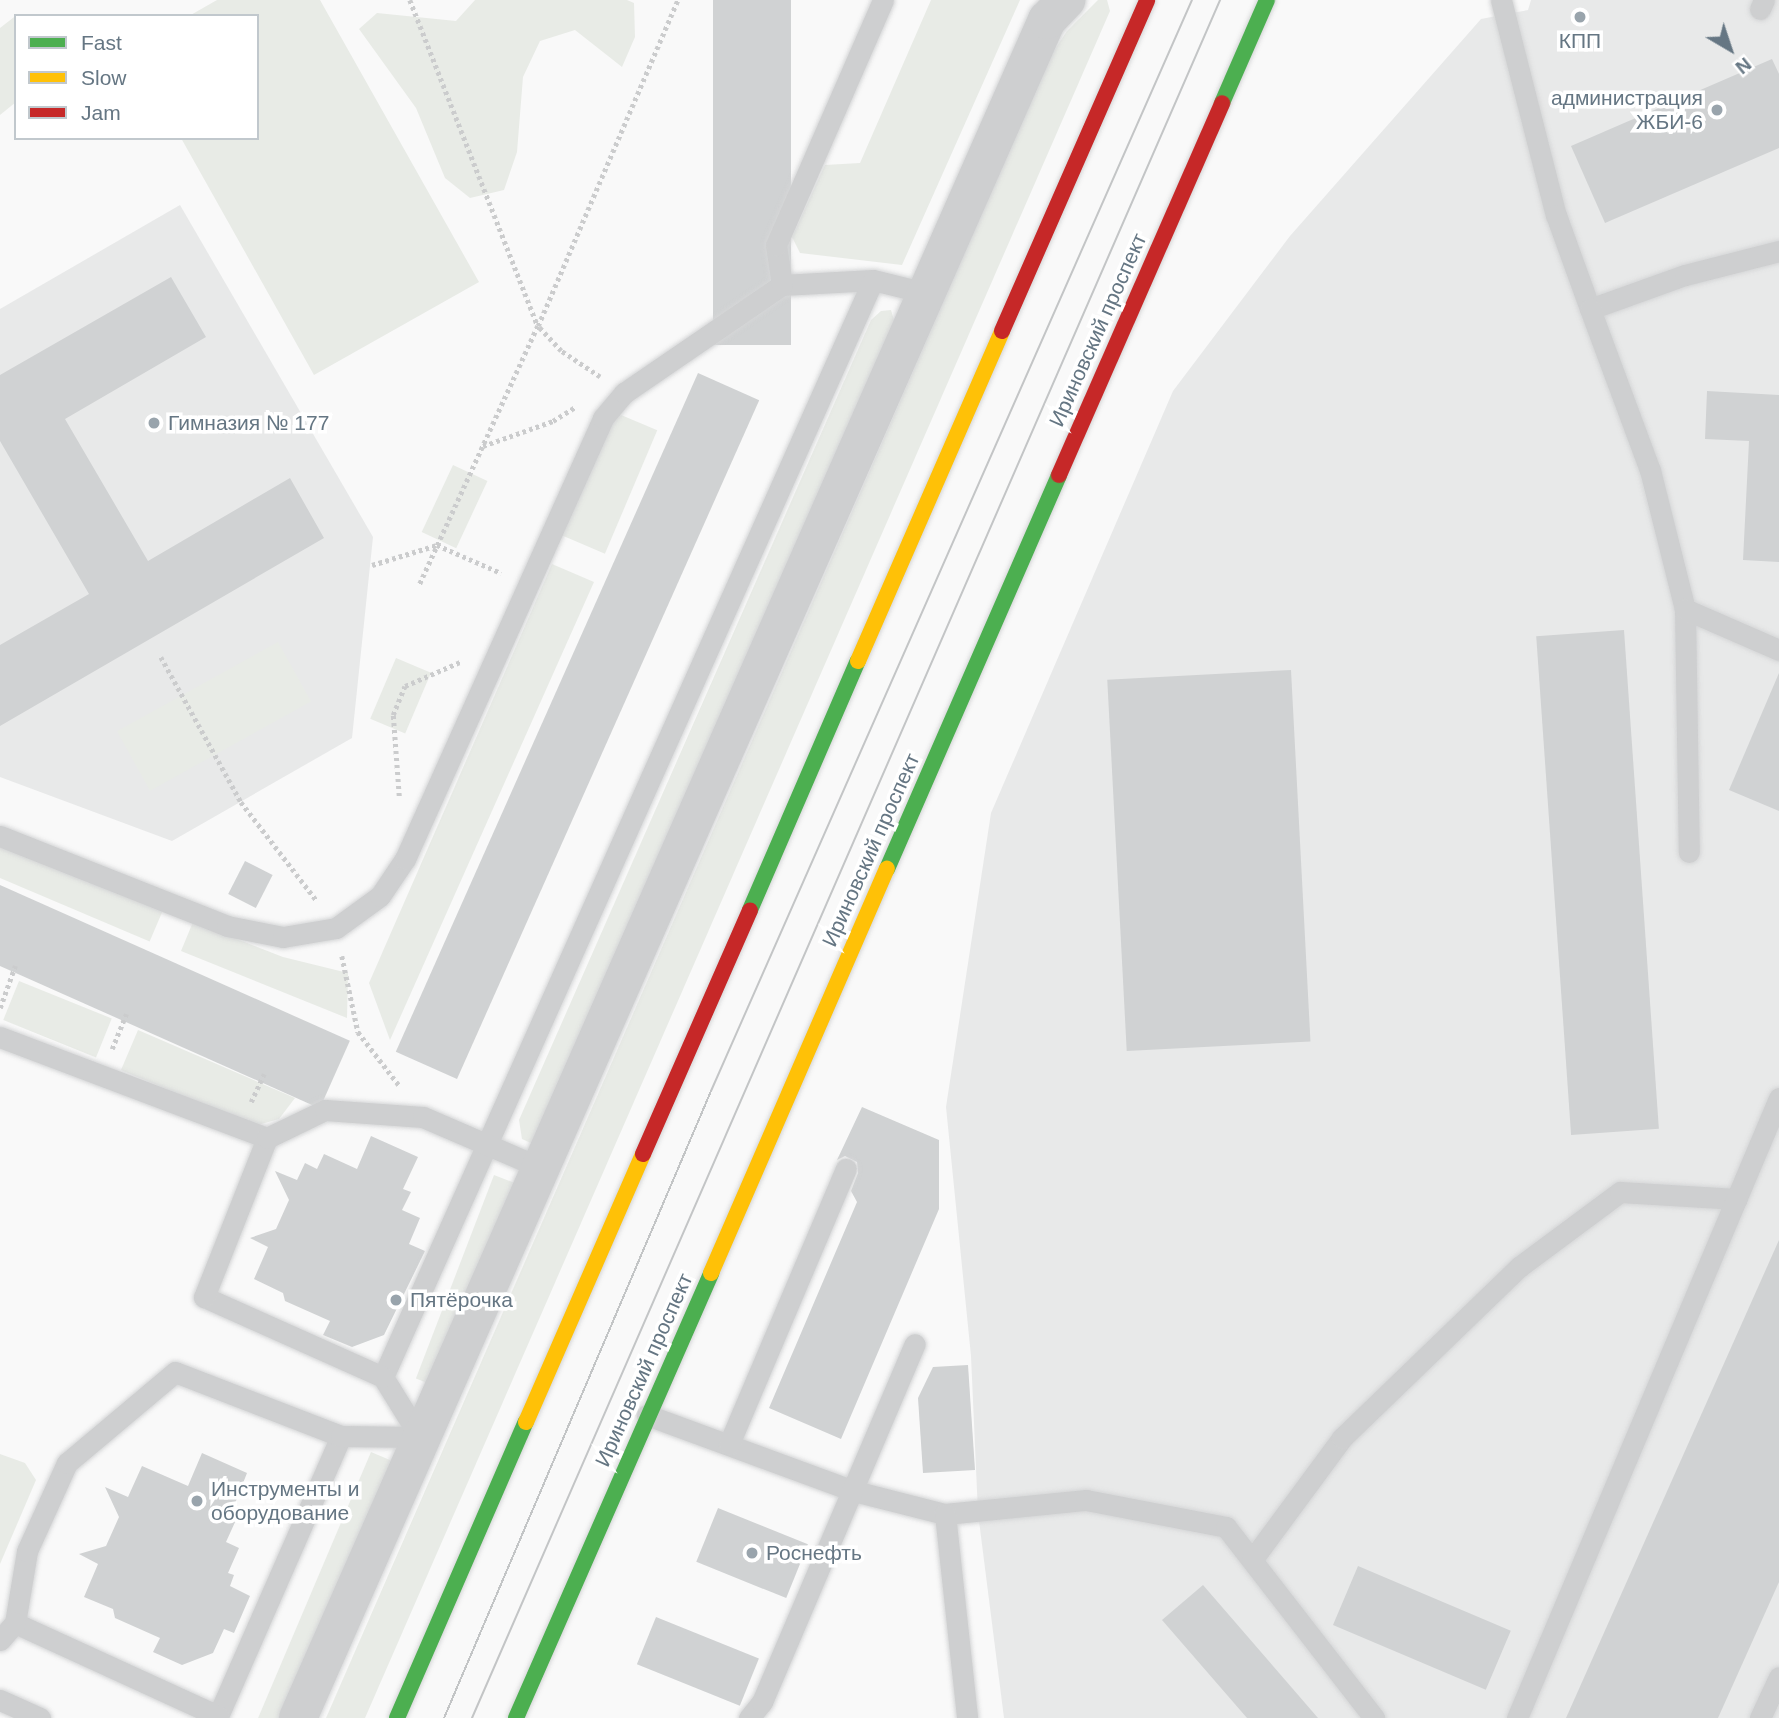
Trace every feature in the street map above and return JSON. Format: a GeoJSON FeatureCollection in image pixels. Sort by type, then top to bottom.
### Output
{"type":"FeatureCollection","features":[{"type":"Feature","properties":{"kind":"main road"},"geometry":{"type":"LineString","coordinates":[[397,1718],[1147,0]]}},
{"type":"Feature","properties":{"kind":"main road","name":"Ириновский проспект"},"geometry":{"type":"LineString","coordinates":[[516,1718],[1267,0]]}},
{"type":"Feature","properties":{"kind":"street"},"geometry":{"type":"LineString","coordinates":[[298,1718],[1046,20],[1066,0]]}},
{"type":"Feature","properties":{"kind":"lane"},"geometry":{"type":"LineString","coordinates":[[782,285],[776,245],[883,0]]}},
{"type":"Feature","properties":{"kind":"lane"},"geometry":{"type":"LineString","coordinates":[[1501,0],[1556,215],[1650,470],[1685,609],[1689,852]]}},
{"type":"Feature","properties":{"kind":"lane"},"geometry":{"type":"LineString","coordinates":[[1590,309],[1685,275],[1779,251]]}},
{"type":"Feature","properties":{"kind":"lane"},"geometry":{"type":"LineString","coordinates":[[383,1377],[873,280]]}},
{"type":"Feature","properties":{"kind":"lane"},"geometry":{"type":"LineString","coordinates":[[0,836],[227,926],[282,937],[336,928],[380,896],[405,859],[617,388],[782,285],[873,280],[926,293]]}},
{"type":"Feature","properties":{"kind":"lane"},"geometry":{"type":"LineString","coordinates":[[1685,609],[1779,650]]}},
{"type":"Feature","properties":{"kind":"lane"},"geometry":{"type":"LineString","coordinates":[[0,1037],[267,1138]]}},
{"type":"Feature","properties":{"kind":"lane"},"geometry":{"type":"LineString","coordinates":[[1517,1718],[1779,1098]]}},
{"type":"Feature","properties":{"kind":"lane"},"geometry":{"type":"LineString","coordinates":[[420,1437],[383,1377],[204,1297],[267,1138],[325,1110],[423,1117],[539,1167]]}},
{"type":"Feature","properties":{"kind":"lane"},"geometry":{"type":"LineString","coordinates":[[729,1444],[846,1169]]}},
{"type":"Feature","properties":{"kind":"lane"},"geometry":{"type":"LineString","coordinates":[[1252,1560],[1342,1438],[1519,1267],[1620,1192],[1737,1199]]}},
{"type":"Feature","properties":{"kind":"lane"},"geometry":{"type":"LineString","coordinates":[[749,1718],[762,1702],[915,1344]]}},
{"type":"Feature","properties":{"kind":"lane"},"geometry":{"type":"LineString","coordinates":[[0,1640],[15,1623],[27,1551],[67,1463],[175,1373],[341,1436],[420,1437]]}},
{"type":"Feature","properties":{"kind":"lane"},"geometry":{"type":"LineString","coordinates":[[647,1415],[854,1491],[945,1514],[1086,1500],[1226,1527],[1374,1718]]}},
{"type":"Feature","properties":{"kind":"lane"},"geometry":{"type":"LineString","coordinates":[[15,1623],[219,1717],[341,1436]]}},
{"type":"Feature","properties":{"kind":"lane"},"geometry":{"type":"LineString","coordinates":[[945,1514],[967,1718]]}},
{"type":"Feature","properties":{"kind":"lane"},"geometry":{"type":"LineString","coordinates":[[1760,1718],[1779,1677]]}},
{"type":"Feature","properties":{"kind":"lane"},"geometry":{"type":"LineString","coordinates":[[0,1700],[40,1718]]}},
{"type":"Feature","properties":{"kind":"path"},"geometry":{"type":"LineString","coordinates":[[410,0],[538,326],[561,351],[617,388],[553,421],[483,446]]}},
{"type":"Feature","properties":{"kind":"path"},"geometry":{"type":"LineString","coordinates":[[419,586],[538,326],[678,0]]}},
{"type":"Feature","properties":{"kind":"path"},"geometry":{"type":"LineString","coordinates":[[372,565],[438,545],[528,584]]}},
{"type":"Feature","properties":{"kind":"path"},"geometry":{"type":"LineString","coordinates":[[405,859],[393,715],[405,686],[500,646]]}},
{"type":"Feature","properties":{"kind":"path"},"geometry":{"type":"LineString","coordinates":[[161,657],[241,802],[336,928],[358,1032],[423,1117]]}},
{"type":"Feature","properties":{"kind":"path"},"geometry":{"type":"LineString","coordinates":[[0,1009],[15,966]]}},
{"type":"Feature","properties":{"kind":"path"},"geometry":{"type":"LineString","coordinates":[[101,1076],[126,1014]]}},
{"type":"Feature","properties":{"kind":"shaded area"},"geometry":{"type":"Polygon","coordinates":[[[217,0],[320,0],[479,282],[314,375],[182,140],[259,140],[259,14],[192,14],[217,0]]]}},
{"type":"Feature","properties":{"kind":"shaded area"},"geometry":{"type":"Polygon","coordinates":[[[475,0],[627,0],[634,3],[635,37],[622,67],[575,30],[540,41],[523,77],[517,152],[504,190],[470,198],[445,178],[416,108],[359,29],[377,13],[456,21],[475,0]]]}},
{"type":"Feature","properties":{"kind":"shaded area"},"geometry":{"type":"Polygon","coordinates":[[[931,0],[1020,0],[902,265],[800,253],[792,237],[825,165],[860,163],[931,0]]]}},
{"type":"Feature","properties":{"kind":"shaded area"},"geometry":{"type":"Polygon","coordinates":[[[1098,0],[1107,0],[1110,11],[365,1718],[326,1718],[1051,55],[1067,31],[1098,0]]]}},
{"type":"Feature","properties":{"kind":"shaded area"},"geometry":{"type":"Polygon","coordinates":[[[1531,0],[1779,0],[1779,1718],[1004,1718],[978,1513],[971,1356],[946,1107],[991,813],[1173,391],[1290,236],[1481,19],[1528,10],[1531,0]]]}},
{"type":"Feature","properties":{"kind":"shaded area"},"geometry":{"type":"Polygon","coordinates":[[[14,17],[14,104],[0,115],[0,28],[14,17]]]}},
{"type":"Feature","properties":{"kind":"shaded area","name":"Гимназия № 177"},"geometry":{"type":"Polygon","coordinates":[[[180,205],[373,537],[352,738],[172,841],[0,777],[0,309],[180,205]]]}},
{"type":"Feature","properties":{"kind":"shaded area"},"geometry":{"type":"Polygon","coordinates":[[[891,310],[894,320],[533,1144],[522,1139],[519,1120],[871,320],[881,311],[891,310]]]}},
{"type":"Feature","properties":{"kind":"shaded area"},"geometry":{"type":"Polygon","coordinates":[[[614,412],[657,430],[605,554],[562,535],[614,412]]]}},
{"type":"Feature","properties":{"kind":"shaded area"},"geometry":{"type":"Polygon","coordinates":[[[453,465],[487,481],[456,548],[422,532],[453,465]]]}},
{"type":"Feature","properties":{"kind":"shaded area"},"geometry":{"type":"Polygon","coordinates":[[[552,564],[594,582],[390,1040],[369,983],[552,564]]]}},
{"type":"Feature","properties":{"kind":"shaded area"},"geometry":{"type":"Polygon","coordinates":[[[278,642],[311,701],[150,791],[117,731],[278,642]]]}},
{"type":"Feature","properties":{"kind":"shaded area"},"geometry":{"type":"Polygon","coordinates":[[[396,658],[431,673],[405,734],[370,719],[396,658]]]}},
{"type":"Feature","properties":{"kind":"shaded area"},"geometry":{"type":"Polygon","coordinates":[[[0,841],[163,910],[150,941],[0,878],[0,841]]]}},
{"type":"Feature","properties":{"kind":"shaded area"},"geometry":{"type":"Polygon","coordinates":[[[193,922],[283,957],[348,973],[347,1018],[181,951],[193,922]]]}},
{"type":"Feature","properties":{"kind":"shaded area"},"geometry":{"type":"Polygon","coordinates":[[[19,981],[112,1018],[96,1057],[3,1020],[19,981]]]}},
{"type":"Feature","properties":{"kind":"shaded area"},"geometry":{"type":"Polygon","coordinates":[[[138,1030],[295,1098],[279,1119],[254,1126],[121,1070],[138,1030]]]}},
{"type":"Feature","properties":{"kind":"shaded area"},"geometry":{"type":"Polygon","coordinates":[[[494,1175],[515,1183],[436,1386],[416,1379],[494,1175]]]}},
{"type":"Feature","properties":{"kind":"shaded area"},"geometry":{"type":"Polygon","coordinates":[[[371,1452],[394,1462],[285,1718],[258,1718],[371,1452]]]}},
{"type":"Feature","properties":{"kind":"shaded area"},"geometry":{"type":"Polygon","coordinates":[[[0,1454],[25,1463],[36,1480],[0,1564],[0,1454]]]}},
{"type":"Feature","properties":{"kind":"building"},"geometry":{"type":"Polygon","coordinates":[[[713,0],[791,0],[791,345],[713,345],[713,0]]]}},
{"type":"Feature","properties":{"kind":"building","name":"администрация ЖБИ-6"},"geometry":{"type":"Polygon","coordinates":[[[1772,59],[1779,74],[1779,148],[1605,223],[1571,146],[1772,59]]]}},
{"type":"Feature","properties":{"kind":"building"},"geometry":{"type":"Polygon","coordinates":[[[171,277],[206,337],[65,419],[148,561],[290,478],[324,538],[0,726],[0,645],[89,594],[0,441],[0,375],[171,277]]]}},
{"type":"Feature","properties":{"kind":"building"},"geometry":{"type":"Polygon","coordinates":[[[698,373],[759,400],[457,1079],[396,1052],[698,373]]]}},
{"type":"Feature","properties":{"kind":"building"},"geometry":{"type":"Polygon","coordinates":[[[1707,391],[1779,395],[1779,562],[1743,560],[1749,441],[1705,439],[1707,391]]]}},
{"type":"Feature","properties":{"kind":"building"},"geometry":{"type":"Polygon","coordinates":[[[1624,630],[1659,1129],[1571,1135],[1536,636],[1624,630]]]}},
{"type":"Feature","properties":{"kind":"building"},"geometry":{"type":"Polygon","coordinates":[[[1291,670],[1310,1041],[1127,1051],[1107,680],[1291,670]]]}},
{"type":"Feature","properties":{"kind":"building"},"geometry":{"type":"Polygon","coordinates":[[[1779,673],[1779,811],[1729,790],[1779,673]]]}},
{"type":"Feature","properties":{"kind":"building"},"geometry":{"type":"Polygon","coordinates":[[[245,861],[273,875],[256,908],[228,894],[245,861]]]}},
{"type":"Feature","properties":{"kind":"building"},"geometry":{"type":"Polygon","coordinates":[[[0,885],[350,1041],[320,1108],[0,966],[0,885]]]}},
{"type":"Feature","properties":{"kind":"building"},"geometry":{"type":"Polygon","coordinates":[[[862,1107],[939,1140],[939,1209],[841,1439],[769,1408],[857,1202],[851,1191],[858,1173],[857,1162],[845,1156],[837,1160],[862,1107]]]}},
{"type":"Feature","properties":{"kind":"building"},"geometry":{"type":"Polygon","coordinates":[[[371,1136],[418,1157],[403,1189],[411,1192],[402,1210],[420,1218],[409,1244],[425,1251],[384,1335],[352,1347],[323,1335],[330,1321],[285,1301],[283,1293],[254,1279],[268,1247],[250,1238],[276,1229],[289,1200],[275,1171],[297,1180],[305,1163],[317,1169],[324,1154],[357,1169],[371,1136]]]}},
{"type":"Feature","properties":{"kind":"building"},"geometry":{"type":"Polygon","coordinates":[[[1779,1240],[1779,1582],[1718,1718],[1566,1718],[1779,1240]]]}},
{"type":"Feature","properties":{"kind":"building"},"geometry":{"type":"Polygon","coordinates":[[[968,1365],[975,1470],[923,1473],[918,1398],[933,1367],[968,1365]]]}},
{"type":"Feature","properties":{"kind":"building"},"geometry":{"type":"Polygon","coordinates":[[[202,1453],[247,1473],[234,1506],[241,1509],[226,1542],[239,1548],[228,1573],[234,1575],[230,1586],[250,1596],[234,1633],[224,1629],[213,1653],[182,1665],[153,1652],[160,1638],[115,1618],[113,1609],[84,1597],[98,1564],[79,1554],[106,1546],[119,1517],[105,1487],[128,1497],[142,1466],[188,1486],[202,1453]]]}},
{"type":"Feature","properties":{"kind":"building","name":"Роснефть"},"geometry":{"type":"Polygon","coordinates":[[[718,1508],[808,1544],[786,1598],[696,1562],[718,1508]]]}},
{"type":"Feature","properties":{"kind":"building"},"geometry":{"type":"Polygon","coordinates":[[[1358,1566],[1511,1631],[1486,1690],[1333,1625],[1358,1566]]]}},
{"type":"Feature","properties":{"kind":"building"},"geometry":{"type":"Polygon","coordinates":[[[1203,1585],[1318,1718],[1247,1718],[1162,1620],[1203,1585]]]}},
{"type":"Feature","properties":{"kind":"building"},"geometry":{"type":"Polygon","coordinates":[[[656,1617],[759,1659],[740,1706],[637,1664],[656,1617]]]}},
{"type":"Feature","properties":{"kind":"tram line"},"geometry":{"type":"LineString","coordinates":[[444,1718],[711,1091],[1192,0]]}},
{"type":"Feature","properties":{"kind":"tram line"},"geometry":{"type":"LineString","coordinates":[[472,1718],[1220,0]]}},
{"type":"Feature","properties":{"kind":"traffic: fast"},"geometry":{"type":"LineString","coordinates":[[1222,103],[1267,0]]}},
{"type":"Feature","properties":{"kind":"traffic: fast"},"geometry":{"type":"LineString","coordinates":[[887,869],[1059,475]]}},
{"type":"Feature","properties":{"kind":"traffic: fast"},"geometry":{"type":"LineString","coordinates":[[750,910],[858,661]]}},
{"type":"Feature","properties":{"kind":"traffic: fast"},"geometry":{"type":"LineString","coordinates":[[516,1718],[711,1273]]}},
{"type":"Feature","properties":{"kind":"traffic: fast"},"geometry":{"type":"LineString","coordinates":[[397,1718],[526,1422]]}},
{"type":"Feature","properties":{"kind":"traffic: slow"},"geometry":{"type":"LineString","coordinates":[[858,661],[1002,331]]}},
{"type":"Feature","properties":{"kind":"traffic: slow"},"geometry":{"type":"LineString","coordinates":[[711,1273],[887,869]]}},
{"type":"Feature","properties":{"kind":"traffic: slow"},"geometry":{"type":"LineString","coordinates":[[526,1422],[643,1154]]}},
{"type":"Feature","properties":{"kind":"traffic: jam"},"geometry":{"type":"LineString","coordinates":[[1002,331],[1147,0]]}},
{"type":"Feature","properties":{"kind":"traffic: jam"},"geometry":{"type":"LineString","coordinates":[[1059,475],[1222,103]]}},
{"type":"Feature","properties":{"kind":"traffic: jam"},"geometry":{"type":"LineString","coordinates":[[643,1154],[750,910]]}},
{"type":"Feature","properties":{"kind":"place","name":"КПП"},"geometry":{"type":"Point","coordinates":[1580,17]}},
{"type":"Feature","properties":{"kind":"place","name":"администрация ЖБИ-6"},"geometry":{"type":"Point","coordinates":[1717,110]}},
{"type":"Feature","properties":{"kind":"place","name":"Гимназия № 177"},"geometry":{"type":"Point","coordinates":[154,423]}},
{"type":"Feature","properties":{"kind":"place","name":"Пятёрочка"},"geometry":{"type":"Point","coordinates":[396,1300]}},
{"type":"Feature","properties":{"kind":"place","name":"Инструменты и оборудование"},"geometry":{"type":"Point","coordinates":[197,1501]}},
{"type":"Feature","properties":{"kind":"place","name":"Роснефть"},"geometry":{"type":"Point","coordinates":[752,1553]}}]}
